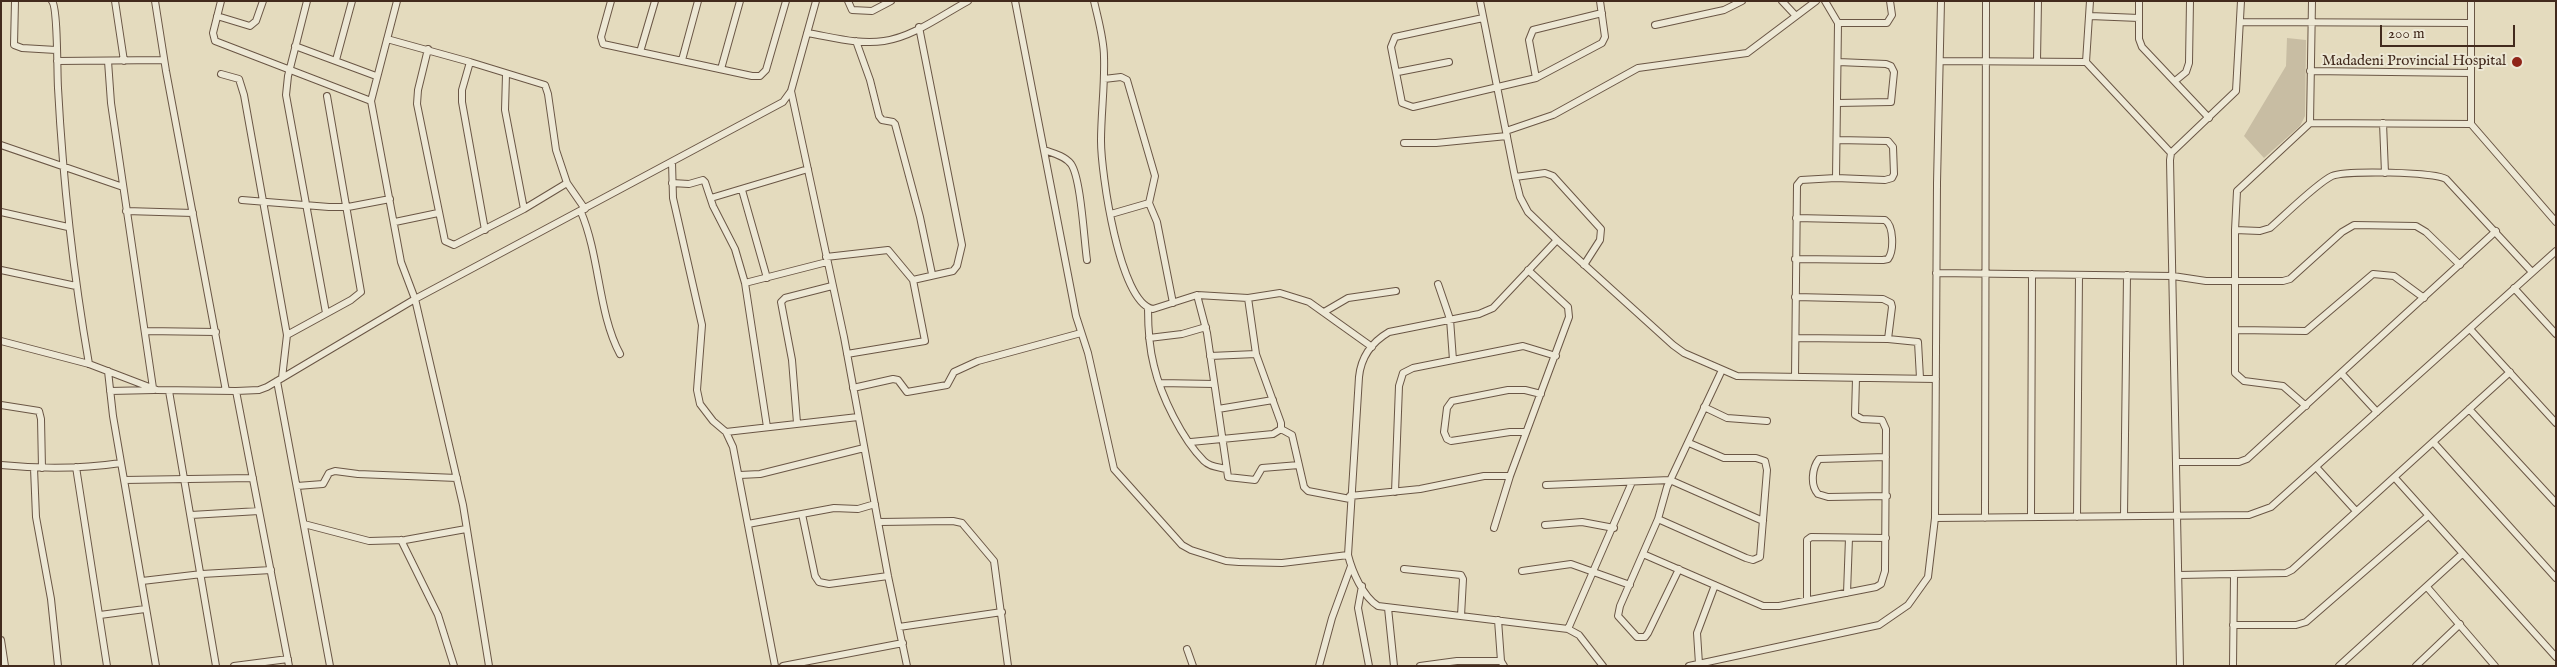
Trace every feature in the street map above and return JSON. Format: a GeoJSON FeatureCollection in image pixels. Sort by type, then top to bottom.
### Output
{"type":"FeatureCollection","features":[{"type":"Feature","properties":{"kind":"street"},"geometry":{"type":"LineString","coordinates":[[15,1],[14,45],[22,48],[56,50]]}},
{"type":"Feature","properties":{"kind":"street"},"geometry":{"type":"LineString","coordinates":[[52,1],[56,8],[56,50],[62,165],[68,227],[89,364]]}},
{"type":"Feature","properties":{"kind":"street"},"geometry":{"type":"LineString","coordinates":[[114,1],[124,60]]}},
{"type":"Feature","properties":{"kind":"street"},"geometry":{"type":"LineString","coordinates":[[155,1],[164,60],[226,391]]}},
{"type":"Feature","properties":{"kind":"street"},"geometry":{"type":"LineString","coordinates":[[221,1],[213,33],[215,41],[371,101]]}},
{"type":"Feature","properties":{"kind":"street"},"geometry":{"type":"LineString","coordinates":[[217,16],[250,26],[256,21],[263,1]]}},
{"type":"Feature","properties":{"kind":"street"},"geometry":{"type":"LineString","coordinates":[[306,1],[286,95],[326,314]]}},
{"type":"Feature","properties":{"kind":"street"},"geometry":{"type":"LineString","coordinates":[[336,60],[352,1]]}},
{"type":"Feature","properties":{"kind":"street"},"geometry":{"type":"LineString","coordinates":[[397,1],[371,101],[403,270],[415,299],[457,478],[489,666]]}},
{"type":"Feature","properties":{"kind":"street"},"geometry":{"type":"LineString","coordinates":[[611,1],[601,37],[602,43],[752,76],[764,74],[786,1]]}},
{"type":"Feature","properties":{"kind":"street"},"geometry":{"type":"LineString","coordinates":[[640,52],[654,1]]}},
{"type":"Feature","properties":{"kind":"street"},"geometry":{"type":"LineString","coordinates":[[682,60],[698,1]]}},
{"type":"Feature","properties":{"kind":"street"},"geometry":{"type":"LineString","coordinates":[[721,68],[740,1]]}},
{"type":"Feature","properties":{"kind":"street"},"geometry":{"type":"LineString","coordinates":[[110,392],[155,389],[169,391],[259,390],[415,299],[778,105],[790,91],[816,1]]}},
{"type":"Feature","properties":{"kind":"street"},"geometry":{"type":"LineString","coordinates":[[848,1],[852,10],[865,13],[891,1]]}},
{"type":"Feature","properties":{"kind":"street"},"geometry":{"type":"LineString","coordinates":[[807,33],[870,42],[895,39],[968,1]]}},
{"type":"Feature","properties":{"kind":"street"},"geometry":{"type":"LineString","coordinates":[[1015,1],[1081,333],[1088,353],[1114,469],[1182,545],[1208,556],[1239,562],[1282,563],[1348,555]]}},
{"type":"Feature","properties":{"kind":"street"},"geometry":{"type":"LineString","coordinates":[[1094,1],[1104,50],[1101,141],[1111,214],[1121,260],[1134,291],[1148,308],[1149,338],[1154,366],[1173,416],[1204,461],[1226,469]]}},
{"type":"Feature","properties":{"kind":"street"},"geometry":{"type":"LineString","coordinates":[[1480,1],[1496,88],[1522,203],[1556,240],[1678,349],[1722,370],[1743,377],[1936,379]]}},
{"type":"Feature","properties":{"kind":"street"},"geometry":{"type":"LineString","coordinates":[[1483,18],[1395,37],[1391,46],[1398,72],[1402,103],[1406,107],[1413,107],[1536,78],[1602,43],[1605,37],[1600,1]]}},
{"type":"Feature","properties":{"kind":"street"},"geometry":{"type":"LineString","coordinates":[[1655,25],[1724,10],[1742,1]]}},
{"type":"Feature","properties":{"kind":"street"},"geometry":{"type":"LineString","coordinates":[[1782,1],[1796,16]]}},
{"type":"Feature","properties":{"kind":"street"},"geometry":{"type":"LineString","coordinates":[[1404,143],[1436,143],[1506,133],[1553,115],[1638,68],[1747,53],[1816,1]]}},
{"type":"Feature","properties":{"kind":"street"},"geometry":{"type":"LineString","coordinates":[[1826,1],[1838,23],[1836,178]]}},
{"type":"Feature","properties":{"kind":"street"},"geometry":{"type":"LineString","coordinates":[[1838,23],[1887,22],[1892,15],[1890,1]]}},
{"type":"Feature","properties":{"kind":"street"},"geometry":{"type":"LineString","coordinates":[[1689,666],[1879,625],[1888,621],[1914,600],[1928,577],[1935,518],[1936,273],[1941,1]]}},
{"type":"Feature","properties":{"kind":"street"},"geometry":{"type":"LineString","coordinates":[[1985,518],[1986,1]]}},
{"type":"Feature","properties":{"kind":"street"},"geometry":{"type":"LineString","coordinates":[[2037,61],[2038,1]]}},
{"type":"Feature","properties":{"kind":"street"},"geometry":{"type":"LineString","coordinates":[[2086,62],[2090,1]]}},
{"type":"Feature","properties":{"kind":"street"},"geometry":{"type":"LineString","coordinates":[[2139,1],[2142,47],[2209,118]]}},
{"type":"Feature","properties":{"kind":"street"},"geometry":{"type":"LineString","coordinates":[[2175,81],[2188,68],[2190,1]]}},
{"type":"Feature","properties":{"kind":"street"},"geometry":{"type":"LineString","coordinates":[[2180,666],[2173,276],[2169,171],[2171,153],[2236,91],[2241,1]]}},
{"type":"Feature","properties":{"kind":"street"},"geometry":{"type":"LineString","coordinates":[[2310,123],[2312,1]]}},
{"type":"Feature","properties":{"kind":"street"},"geometry":{"type":"LineString","coordinates":[[2470,1],[2471,124],[2556,222]]}},
{"type":"Feature","properties":{"kind":"street"},"geometry":{"type":"LineString","coordinates":[[1536,78],[1529,40],[1533,30],[1602,12]]}},
{"type":"Feature","properties":{"kind":"street"},"geometry":{"type":"LineString","coordinates":[[2090,16],[2139,18]]}},
{"type":"Feature","properties":{"kind":"street"},"geometry":{"type":"LineString","coordinates":[[2240,22],[2470,23]]}},
{"type":"Feature","properties":{"kind":"street"},"geometry":{"type":"LineString","coordinates":[[913,280],[954,270],[962,252],[920,27]]}},
{"type":"Feature","properties":{"kind":"street"},"geometry":{"type":"LineString","coordinates":[[387,39],[536,81],[547,89],[556,150],[567,183],[583,210],[608,321],[620,354]]}},
{"type":"Feature","properties":{"kind":"street"},"geometry":{"type":"LineString","coordinates":[[856,41],[870,80],[879,116],[882,120],[895,124],[920,217],[932,274]]}},
{"type":"Feature","properties":{"kind":"street"},"geometry":{"type":"LineString","coordinates":[[295,46],[376,76]]}},
{"type":"Feature","properties":{"kind":"street"},"geometry":{"type":"LineString","coordinates":[[428,49],[418,90],[418,104],[443,240],[448,244],[454,244],[485,230],[567,183]]}},
{"type":"Feature","properties":{"kind":"street"},"geometry":{"type":"LineString","coordinates":[[57,61],[164,60]]}},
{"type":"Feature","properties":{"kind":"street"},"geometry":{"type":"LineString","coordinates":[[108,61],[109,91],[126,211],[144,331],[155,389]]}},
{"type":"Feature","properties":{"kind":"street"},"geometry":{"type":"LineString","coordinates":[[1940,61],[2086,62],[2171,153]]}},
{"type":"Feature","properties":{"kind":"street"},"geometry":{"type":"LineString","coordinates":[[470,62],[462,90],[462,102],[485,230]]}},
{"type":"Feature","properties":{"kind":"street"},"geometry":{"type":"LineString","coordinates":[[1398,72],[1449,62]]}},
{"type":"Feature","properties":{"kind":"street"},"geometry":{"type":"LineString","coordinates":[[1838,62],[1886,64],[1891,66],[1894,72],[1891,102],[1838,103]]}},
{"type":"Feature","properties":{"kind":"street"},"geometry":{"type":"LineString","coordinates":[[2310,71],[2471,73]]}},
{"type":"Feature","properties":{"kind":"street"},"geometry":{"type":"LineString","coordinates":[[221,74],[236,77],[241,83],[264,202],[287,335],[279,379],[330,666]]}},
{"type":"Feature","properties":{"kind":"street"},"geometry":{"type":"LineString","coordinates":[[506,74],[506,118],[524,209]]}},
{"type":"Feature","properties":{"kind":"street"},"geometry":{"type":"LineString","coordinates":[[1104,79],[1120,76],[1128,80],[1155,176],[1149,203],[1157,222],[1173,303]]}},
{"type":"Feature","properties":{"kind":"street"},"geometry":{"type":"LineString","coordinates":[[790,91],[847,354],[888,576],[907,666]]}},
{"type":"Feature","properties":{"kind":"street"},"geometry":{"type":"LineString","coordinates":[[287,335],[356,298],[361,292],[348,207],[327,96]]}},
{"type":"Feature","properties":{"kind":"street"},"geometry":{"type":"LineString","coordinates":[[2306,406],[2279,384],[2250,382],[2239,379],[2234,370],[2237,330],[2235,230],[2236,197],[2239,188],[2310,123],[2471,124]]}},
{"type":"Feature","properties":{"kind":"street"},"geometry":{"type":"LineString","coordinates":[[2383,123],[2385,173]]}},
{"type":"Feature","properties":{"kind":"street"},"geometry":{"type":"LineString","coordinates":[[1795,378],[1795,259],[1798,182],[1836,178],[1885,180],[1892,178],[1894,174],[1892,144],[1884,140],[1837,140]]}},
{"type":"Feature","properties":{"kind":"street"},"geometry":{"type":"LineString","coordinates":[[1,145],[123,187]]}},
{"type":"Feature","properties":{"kind":"street"},"geometry":{"type":"LineString","coordinates":[[1044,150],[1056,154],[1072,167],[1078,186],[1087,260]]}},
{"type":"Feature","properties":{"kind":"street"},"geometry":{"type":"LineString","coordinates":[[672,162],[673,198],[702,325],[697,390],[700,404],[713,421],[726,432],[733,446],[775,666]]}},
{"type":"Feature","properties":{"kind":"street"},"geometry":{"type":"LineString","coordinates":[[711,198],[808,169]]}},
{"type":"Feature","properties":{"kind":"street"},"geometry":{"type":"LineString","coordinates":[[1515,177],[1545,173],[1553,176],[1601,229],[1600,240],[1584,266]]}},
{"type":"Feature","properties":{"kind":"street"},"geometry":{"type":"LineString","coordinates":[[2235,230],[2260,231],[2270,228],[2332,176],[2385,173],[2442,176],[2496,231],[2532,272]]}},
{"type":"Feature","properties":{"kind":"street"},"geometry":{"type":"LineString","coordinates":[[672,183],[688,184],[703,180],[716,215],[735,249],[745,283],[767,427]]}},
{"type":"Feature","properties":{"kind":"street"},"geometry":{"type":"LineString","coordinates":[[742,190],[767,278]]}},
{"type":"Feature","properties":{"kind":"street"},"geometry":{"type":"LineString","coordinates":[[242,200],[306,206],[348,207],[390,199]]}},
{"type":"Feature","properties":{"kind":"street"},"geometry":{"type":"LineString","coordinates":[[1111,214],[1149,203]]}},
{"type":"Feature","properties":{"kind":"street"},"geometry":{"type":"LineString","coordinates":[[126,211],[193,213]]}},
{"type":"Feature","properties":{"kind":"street"},"geometry":{"type":"LineString","coordinates":[[1,212],[68,227]]}},
{"type":"Feature","properties":{"kind":"street"},"geometry":{"type":"LineString","coordinates":[[394,222],[438,213]]}},
{"type":"Feature","properties":{"kind":"street"},"geometry":{"type":"LineString","coordinates":[[1795,259],[1882,260],[1888,259],[1891,252],[1891,228],[1885,220],[1796,218]]}},
{"type":"Feature","properties":{"kind":"street"},"geometry":{"type":"LineString","coordinates":[[1936,273],[2173,276],[2235,282],[2290,279],[2342,232],[2354,225],[2416,226],[2426,232],[2460,264]]}},
{"type":"Feature","properties":{"kind":"street"},"geometry":{"type":"LineString","coordinates":[[2176,462],[2244,461],[2342,374],[2496,231]]}},
{"type":"Feature","properties":{"kind":"street"},"geometry":{"type":"LineString","coordinates":[[1556,240],[1493,308],[1479,314],[1389,332],[1379,338],[1360,364],[1350,498],[1348,555],[1350,566],[1372,602],[1388,608],[1568,629],[1579,635],[1603,666]]}},
{"type":"Feature","properties":{"kind":"street"},"geometry":{"type":"LineString","coordinates":[[745,283],[826,260],[888,250],[913,280],[925,342],[847,354]]}},
{"type":"Feature","properties":{"kind":"street"},"geometry":{"type":"LineString","coordinates":[[1935,518],[2255,515],[2271,507],[2554,254]]}},
{"type":"Feature","properties":{"kind":"street"},"geometry":{"type":"LineString","coordinates":[[1,270],[76,286]]}},
{"type":"Feature","properties":{"kind":"street"},"geometry":{"type":"LineString","coordinates":[[1494,528],[1510,476],[1556,356],[1570,311],[1528,270]]}},
{"type":"Feature","properties":{"kind":"street"},"geometry":{"type":"LineString","coordinates":[[2032,274],[2032,517]]}},
{"type":"Feature","properties":{"kind":"street"},"geometry":{"type":"LineString","coordinates":[[2237,330],[2306,331],[2373,274],[2394,276],[2424,298]]}},
{"type":"Feature","properties":{"kind":"street"},"geometry":{"type":"LineString","coordinates":[[2077,517],[2078,275]]}},
{"type":"Feature","properties":{"kind":"street"},"geometry":{"type":"LineString","coordinates":[[2124,516],[2127,276]]}},
{"type":"Feature","properties":{"kind":"street"},"geometry":{"type":"LineString","coordinates":[[1438,284],[1450,319],[1453,360]]}},
{"type":"Feature","properties":{"kind":"street"},"geometry":{"type":"LineString","coordinates":[[797,423],[791,355],[781,302],[785,298],[832,286]]}},
{"type":"Feature","properties":{"kind":"street"},"geometry":{"type":"LineString","coordinates":[[2514,288],[2556,334]]}},
{"type":"Feature","properties":{"kind":"street"},"geometry":{"type":"LineString","coordinates":[[1324,312],[1348,298],[1396,291]]}},
{"type":"Feature","properties":{"kind":"street"},"geometry":{"type":"LineString","coordinates":[[1148,308],[1153,309],[1198,295],[1248,298],[1280,293],[1302,299],[1324,312],[1372,347]]}},
{"type":"Feature","properties":{"kind":"street"},"geometry":{"type":"LineString","coordinates":[[1198,295],[1206,327],[1226,469],[1230,479],[1255,480],[1262,468],[1299,465]]}},
{"type":"Feature","properties":{"kind":"street"},"geometry":{"type":"LineString","coordinates":[[1795,297],[1888,300],[1892,307],[1888,339]]}},
{"type":"Feature","properties":{"kind":"street"},"geometry":{"type":"LineString","coordinates":[[1248,298],[1256,354],[1281,423],[1281,429]]}},
{"type":"Feature","properties":{"kind":"street"},"geometry":{"type":"LineString","coordinates":[[1149,338],[1182,334],[1206,327]]}},
{"type":"Feature","properties":{"kind":"street"},"geometry":{"type":"LineString","coordinates":[[2470,329],[2556,423]]}},
{"type":"Feature","properties":{"kind":"street"},"geometry":{"type":"LineString","coordinates":[[144,331],[216,332]]}},
{"type":"Feature","properties":{"kind":"street"},"geometry":{"type":"LineString","coordinates":[[853,388],[893,379],[898,380],[904,392],[944,386],[948,385],[954,372],[978,361],[1081,333]]}},
{"type":"Feature","properties":{"kind":"street"},"geometry":{"type":"LineString","coordinates":[[1796,338],[1888,339],[1918,342],[1920,378]]}},
{"type":"Feature","properties":{"kind":"street"},"geometry":{"type":"LineString","coordinates":[[1,340],[89,364],[155,389]]}},
{"type":"Feature","properties":{"kind":"street"},"geometry":{"type":"LineString","coordinates":[[1395,492],[1401,378],[1403,374],[1413,368],[1523,346],[1556,356]]}},
{"type":"Feature","properties":{"kind":"street"},"geometry":{"type":"LineString","coordinates":[[1210,356],[1256,354]]}},
{"type":"Feature","properties":{"kind":"street"},"geometry":{"type":"LineString","coordinates":[[1679,569],[1645,637],[1637,637],[1632,634],[1618,616],[1658,518],[1670,480],[1722,370]]}},
{"type":"Feature","properties":{"kind":"street"},"geometry":{"type":"LineString","coordinates":[[108,371],[121,463],[156,666]]}},
{"type":"Feature","properties":{"kind":"street"},"geometry":{"type":"LineString","coordinates":[[2179,575],[2234,576],[2292,570],[2510,372]]}},
{"type":"Feature","properties":{"kind":"street"},"geometry":{"type":"LineString","coordinates":[[2342,374],[2377,412]]}},
{"type":"Feature","properties":{"kind":"street"},"geometry":{"type":"LineString","coordinates":[[1643,554],[1763,606],[1847,593],[1876,587],[1881,584],[1885,571],[1886,423],[1878,419],[1858,418],[1855,415],[1856,378]]}},
{"type":"Feature","properties":{"kind":"street"},"geometry":{"type":"LineString","coordinates":[[1160,383],[1214,384]]}},
{"type":"Feature","properties":{"kind":"street"},"geometry":{"type":"LineString","coordinates":[[1526,432],[1510,432],[1451,441],[1447,439],[1444,432],[1447,408],[1449,404],[1458,399],[1508,390],[1525,390],[1541,394]]}},
{"type":"Feature","properties":{"kind":"street"},"geometry":{"type":"LineString","coordinates":[[169,391],[186,480],[216,666]]}},
{"type":"Feature","properties":{"kind":"street"},"geometry":{"type":"LineString","coordinates":[[234,666],[288,662],[236,391]]}},
{"type":"Feature","properties":{"kind":"street"},"geometry":{"type":"LineString","coordinates":[[1218,409],[1273,400]]}},
{"type":"Feature","properties":{"kind":"street"},"geometry":{"type":"LineString","coordinates":[[1,405],[38,411],[41,419],[42,468]]}},
{"type":"Feature","properties":{"kind":"street"},"geometry":{"type":"LineString","coordinates":[[1704,407],[1727,418],[1767,420]]}},
{"type":"Feature","properties":{"kind":"street"},"geometry":{"type":"LineString","coordinates":[[2469,410],[2556,503]]}},
{"type":"Feature","properties":{"kind":"street"},"geometry":{"type":"LineString","coordinates":[[726,432],[858,417]]}},
{"type":"Feature","properties":{"kind":"street"},"geometry":{"type":"LineString","coordinates":[[1191,442],[1222,437],[1273,434],[1281,429]]}},
{"type":"Feature","properties":{"kind":"street"},"geometry":{"type":"LineString","coordinates":[[1281,429],[1292,435],[1304,487],[1308,492],[1350,498],[1420,489],[1484,476],[1510,476]]}},
{"type":"Feature","properties":{"kind":"street"},"geometry":{"type":"LineString","coordinates":[[1658,518],[1753,560],[1758,559],[1762,553],[1767,470],[1765,461],[1756,458],[1724,458],[1689,443]]}},
{"type":"Feature","properties":{"kind":"street"},"geometry":{"type":"LineString","coordinates":[[2434,443],[2556,578]]}},
{"type":"Feature","properties":{"kind":"street"},"geometry":{"type":"LineString","coordinates":[[740,475],[760,474],[864,448]]}},
{"type":"Feature","properties":{"kind":"street"},"geometry":{"type":"LineString","coordinates":[[1886,457],[1819,459],[1815,464],[1812,484],[1818,494],[1828,497],[1887,496]]}},
{"type":"Feature","properties":{"kind":"street"},"geometry":{"type":"LineString","coordinates":[[1,465],[42,468],[121,463]]}},
{"type":"Feature","properties":{"kind":"street"},"geometry":{"type":"LineString","coordinates":[[76,467],[107,666]]}},
{"type":"Feature","properties":{"kind":"street"},"geometry":{"type":"LineString","coordinates":[[2316,467],[2356,511]]}},
{"type":"Feature","properties":{"kind":"street"},"geometry":{"type":"LineString","coordinates":[[34,468],[36,517],[51,599],[58,666]]}},
{"type":"Feature","properties":{"kind":"street"},"geometry":{"type":"LineString","coordinates":[[297,486],[323,484],[329,473],[335,471],[358,474],[457,478]]}},
{"type":"Feature","properties":{"kind":"street"},"geometry":{"type":"LineString","coordinates":[[124,480],[253,478]]}},
{"type":"Feature","properties":{"kind":"street"},"geometry":{"type":"LineString","coordinates":[[2395,478],[2556,657]]}},
{"type":"Feature","properties":{"kind":"street"},"geometry":{"type":"LineString","coordinates":[[1546,485],[1670,480],[1763,521]]}},
{"type":"Feature","properties":{"kind":"street"},"geometry":{"type":"LineString","coordinates":[[1568,629],[1614,528],[1632,482]]}},
{"type":"Feature","properties":{"kind":"street"},"geometry":{"type":"LineString","coordinates":[[748,524],[834,508],[858,509],[875,504]]}},
{"type":"Feature","properties":{"kind":"street"},"geometry":{"type":"LineString","coordinates":[[191,514],[259,511]]}},
{"type":"Feature","properties":{"kind":"street"},"geometry":{"type":"LineString","coordinates":[[802,514],[815,576],[819,582],[829,584],[888,576]]}},
{"type":"Feature","properties":{"kind":"street"},"geometry":{"type":"LineString","coordinates":[[2233,625],[2296,625],[2306,622],[2428,516]]}},
{"type":"Feature","properties":{"kind":"street"},"geometry":{"type":"LineString","coordinates":[[879,522],[953,521],[962,523],[994,561],[1008,666]]}},
{"type":"Feature","properties":{"kind":"street"},"geometry":{"type":"LineString","coordinates":[[1545,525],[1582,522],[1614,528]]}},
{"type":"Feature","properties":{"kind":"street"},"geometry":{"type":"LineString","coordinates":[[304,524],[359,540],[401,540],[466,528]]}},
{"type":"Feature","properties":{"kind":"street"},"geometry":{"type":"LineString","coordinates":[[1807,600],[1807,540],[1815,536],[1886,538]]}},
{"type":"Feature","properties":{"kind":"street"},"geometry":{"type":"LineString","coordinates":[[1847,593],[1849,538]]}},
{"type":"Feature","properties":{"kind":"street"},"geometry":{"type":"LineString","coordinates":[[401,540],[438,615],[454,666]]}},
{"type":"Feature","properties":{"kind":"street"},"geometry":{"type":"LineString","coordinates":[[2339,666],[2427,588],[2462,554]]}},
{"type":"Feature","properties":{"kind":"street"},"geometry":{"type":"LineString","coordinates":[[1522,570],[1571,564],[1594,570],[1630,585]]}},
{"type":"Feature","properties":{"kind":"street"},"geometry":{"type":"LineString","coordinates":[[1320,666],[1332,618],[1350,566]]}},
{"type":"Feature","properties":{"kind":"street"},"geometry":{"type":"LineString","coordinates":[[1404,569],[1461,575],[1463,579],[1460,616]]}},
{"type":"Feature","properties":{"kind":"street"},"geometry":{"type":"LineString","coordinates":[[142,581],[202,574],[271,570]]}},
{"type":"Feature","properties":{"kind":"street"},"geometry":{"type":"LineString","coordinates":[[2233,666],[2234,576]]}},
{"type":"Feature","properties":{"kind":"street"},"geometry":{"type":"LineString","coordinates":[[1699,664],[1697,632],[1715,585]]}},
{"type":"Feature","properties":{"kind":"street"},"geometry":{"type":"LineString","coordinates":[[1362,586],[1358,608],[1369,666]]}},
{"type":"Feature","properties":{"kind":"street"},"geometry":{"type":"LineString","coordinates":[[2427,588],[2495,666]]}},
{"type":"Feature","properties":{"kind":"street"},"geometry":{"type":"LineString","coordinates":[[1388,608],[1394,666]]}},
{"type":"Feature","properties":{"kind":"street"},"geometry":{"type":"LineString","coordinates":[[100,615],[145,609]]}},
{"type":"Feature","properties":{"kind":"street"},"geometry":{"type":"LineString","coordinates":[[899,627],[1002,612]]}},
{"type":"Feature","properties":{"kind":"street"},"geometry":{"type":"LineString","coordinates":[[1420,666],[1457,660],[1502,663],[1498,620]]}},
{"type":"Feature","properties":{"kind":"street"},"geometry":{"type":"LineString","coordinates":[[2416,666],[2460,624]]}},
{"type":"Feature","properties":{"kind":"street"},"geometry":{"type":"LineString","coordinates":[[1,640],[5,666]]}},
{"type":"Feature","properties":{"kind":"street"},"geometry":{"type":"LineString","coordinates":[[783,666],[903,643]]}},
{"type":"Feature","properties":{"kind":"street"},"geometry":{"type":"LineString","coordinates":[[1187,648],[1193,666]]}},
{"type":"Feature","properties":{"kind":"street"},"geometry":{"type":"LineString","coordinates":[[828,657],[829,666]]}},
{"type":"Feature","properties":{"kind":"street"},"geometry":{"type":"LineString","coordinates":[[212,666],[221,666]]}},
{"type":"Feature","properties":{"kind":"shaded area"},"geometry":{"type":"Polygon","coordinates":[[[2287,38],[2306,40],[2305,116],[2300,126],[2264,158],[2244,136],[2286,66],[2287,38]]]}},
{"type":"Feature","properties":{"kind":"place","name":"Madadeni Provincial Hospital"},"geometry":{"type":"Point","coordinates":[2517,62]}}]}
